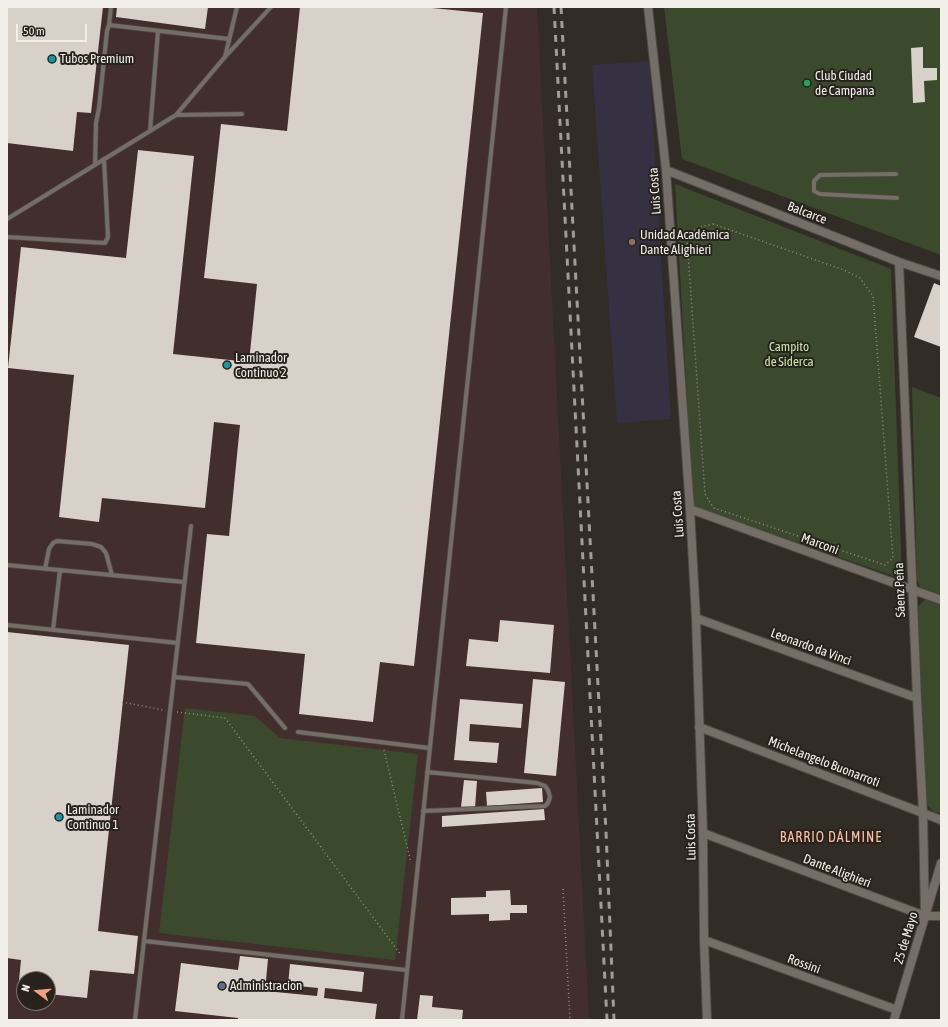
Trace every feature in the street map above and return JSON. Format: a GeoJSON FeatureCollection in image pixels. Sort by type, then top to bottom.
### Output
{"type":"FeatureCollection","features":[{"type":"Feature","properties":{"kind":"street","name":"Luis Costa"},"geometry":{"type":"LineString","coordinates":[[648,7],[666,170],[690,509],[696,618],[707,1020]]}},
{"type":"Feature","properties":{"kind":"street","name":"Balcarce"},"geometry":{"type":"LineString","coordinates":[[666,170],[899,262],[941,276]]}},
{"type":"Feature","properties":{"kind":"street","name":"Sáenz Peña"},"geometry":{"type":"LineString","coordinates":[[899,262],[912,590],[923,813],[925,916]]}},
{"type":"Feature","properties":{"kind":"street","name":"Marconi"},"geometry":{"type":"LineString","coordinates":[[690,509],[941,600]]}},
{"type":"Feature","properties":{"kind":"street","name":"Leonardo da Vinci"},"geometry":{"type":"LineString","coordinates":[[696,618],[917,698]]}},
{"type":"Feature","properties":{"kind":"street","name":"Michelangelo Buonarroti"},"geometry":{"type":"LineString","coordinates":[[699,727],[941,820]]}},
{"type":"Feature","properties":{"kind":"street","name":"Dante Alighieri"},"geometry":{"type":"LineString","coordinates":[[703,833],[925,916],[941,916]]}},
{"type":"Feature","properties":{"kind":"street","name":"25 de Mayo"},"geometry":{"type":"LineString","coordinates":[[894,1020],[941,863]]}},
{"type":"Feature","properties":{"kind":"street","name":"Rossini"},"geometry":{"type":"LineString","coordinates":[[704,940],[897,1010]]}},
{"type":"Feature","properties":{"kind":"lane"},"geometry":{"type":"LineString","coordinates":[[96,165],[96,123],[100,108],[107,31],[111,7]]}},
{"type":"Feature","properties":{"kind":"lane"},"geometry":{"type":"LineString","coordinates":[[224,58],[237,7]]}},
{"type":"Feature","properties":{"kind":"lane"},"geometry":{"type":"LineString","coordinates":[[8,217],[96,165],[176,115],[224,58],[271,7]]}},
{"type":"Feature","properties":{"kind":"lane"},"geometry":{"type":"LineString","coordinates":[[402,1020],[506,7]]}},
{"type":"Feature","properties":{"kind":"lane"},"geometry":{"type":"LineString","coordinates":[[109,25],[229,39]]}},
{"type":"Feature","properties":{"kind":"lane"},"geometry":{"type":"LineString","coordinates":[[150,131],[158,31]]}},
{"type":"Feature","properties":{"kind":"lane"},"geometry":{"type":"LineString","coordinates":[[176,115],[242,114]]}},
{"type":"Feature","properties":{"kind":"lane"},"geometry":{"type":"LineString","coordinates":[[7,237],[105,243],[108,237],[104,159]]}},
{"type":"Feature","properties":{"kind":"lane"},"geometry":{"type":"LineString","coordinates":[[896,174],[820,175],[814,181],[814,191],[820,194],[897,198]]}},
{"type":"Feature","properties":{"kind":"lane"},"geometry":{"type":"LineString","coordinates":[[135,1020],[191,526]]}},
{"type":"Feature","properties":{"kind":"lane"},"geometry":{"type":"LineString","coordinates":[[46,569],[49,549],[53,543],[57,541],[92,544],[101,547],[106,553],[112,575]]}},
{"type":"Feature","properties":{"kind":"lane"},"geometry":{"type":"LineString","coordinates":[[7,565],[184,582]]}},
{"type":"Feature","properties":{"kind":"lane"},"geometry":{"type":"LineString","coordinates":[[53,630],[60,570]]}},
{"type":"Feature","properties":{"kind":"lane"},"geometry":{"type":"LineString","coordinates":[[7,624],[178,643]]}},
{"type":"Feature","properties":{"kind":"lane"},"geometry":{"type":"LineString","coordinates":[[174,677],[248,684],[285,728]]}},
{"type":"Feature","properties":{"kind":"lane"},"geometry":{"type":"LineString","coordinates":[[298,732],[429,748]]}},
{"type":"Feature","properties":{"kind":"lane"},"geometry":{"type":"LineString","coordinates":[[423,811],[545,806],[550,797],[545,786],[537,783],[427,772]]}},
{"type":"Feature","properties":{"kind":"lane"},"geometry":{"type":"LineString","coordinates":[[144,941],[406,970]]}},
{"type":"Feature","properties":{"kind":"path"},"geometry":{"type":"LineString","coordinates":[[713,224],[844,270],[860,278],[873,296],[893,558],[884,565],[714,508],[705,494],[687,239],[696,228],[713,224]]}},
{"type":"Feature","properties":{"kind":"path"},"geometry":{"type":"LineString","coordinates":[[122,702],[170,711],[225,718],[407,963]]}},
{"type":"Feature","properties":{"kind":"path"},"geometry":{"type":"LineString","coordinates":[[382,743],[412,867]]}},
{"type":"Feature","properties":{"kind":"path"},"geometry":{"type":"LineString","coordinates":[[563,889],[570,1020]]}},
{"type":"Feature","properties":{"kind":"shaded area"},"geometry":{"type":"Polygon","coordinates":[[[7,7],[537,7],[589,1020],[7,1020],[7,7]]]}},
{"type":"Feature","properties":{"kind":"shaded area","name":"Unidad Académica Dante Alighieri"},"geometry":{"type":"Polygon","coordinates":[[[649,61],[671,419],[617,423],[592,65],[649,61]]]}},
{"type":"Feature","properties":{"kind":"green space","name":"Club Ciudad de Campana"},"geometry":{"type":"Polygon","coordinates":[[[664,7],[941,7],[941,255],[682,159],[664,7]]]}},
{"type":"Feature","properties":{"kind":"green space","name":"Campito de Siderca"},"geometry":{"type":"Polygon","coordinates":[[[675,184],[891,269],[902,579],[693,506],[675,184]]]}},
{"type":"Feature","properties":{"kind":"green space"},"geometry":{"type":"Polygon","coordinates":[[[912,387],[941,398],[941,597],[925,592],[920,587],[917,580],[912,387]]]}},
{"type":"Feature","properties":{"kind":"green space"},"geometry":{"type":"Polygon","coordinates":[[[925,600],[941,604],[941,813],[934,812],[926,802],[918,609],[919,605],[925,600]]]}},
{"type":"Feature","properties":{"kind":"green space"},"geometry":{"type":"Polygon","coordinates":[[[185,708],[255,716],[280,738],[418,754],[395,960],[159,933],[185,708]]]}},
{"type":"Feature","properties":{"kind":"building","name":"Tubos Premium"},"geometry":{"type":"Polygon","coordinates":[[[7,7],[103,7],[91,113],[77,112],[73,151],[7,143],[7,7]]]}},
{"type":"Feature","properties":{"kind":"building"},"geometry":{"type":"Polygon","coordinates":[[[117,7],[208,7],[205,29],[116,17],[117,7]]]}},
{"type":"Feature","properties":{"kind":"building","name":"Laminador Continuo 2"},"geometry":{"type":"Polygon","coordinates":[[[300,7],[422,7],[483,13],[414,666],[380,662],[373,722],[299,714],[305,654],[196,643],[207,534],[229,536],[240,425],[214,422],[205,508],[102,498],[99,522],[59,517],[74,375],[8,368],[21,247],[126,258],[138,150],[194,156],[173,354],[249,362],[257,284],[204,278],[221,124],[287,131],[300,7]]]}},
{"type":"Feature","properties":{"kind":"building"},"geometry":{"type":"Polygon","coordinates":[[[923,47],[923,68],[937,68],[937,80],[924,81],[925,102],[913,103],[911,48],[923,47]]]}},
{"type":"Feature","properties":{"kind":"building"},"geometry":{"type":"Polygon","coordinates":[[[934,283],[941,286],[941,347],[914,337],[934,283]]]}},
{"type":"Feature","properties":{"kind":"building"},"geometry":{"type":"Polygon","coordinates":[[[500,620],[554,625],[550,673],[466,666],[469,639],[498,642],[500,620]]]}},
{"type":"Feature","properties":{"kind":"building","name":"Laminador Continuo 1"},"geometry":{"type":"Polygon","coordinates":[[[7,632],[129,645],[98,931],[138,936],[134,974],[90,970],[87,998],[56,995],[56,971],[20,971],[21,960],[7,958],[7,632]]]}},
{"type":"Feature","properties":{"kind":"building"},"geometry":{"type":"Polygon","coordinates":[[[533,679],[565,682],[556,776],[524,773],[533,679]]]}},
{"type":"Feature","properties":{"kind":"building"},"geometry":{"type":"Polygon","coordinates":[[[460,699],[523,704],[521,728],[470,724],[469,741],[499,743],[497,763],[454,760],[460,699]]]}},
{"type":"Feature","properties":{"kind":"building"},"geometry":{"type":"Polygon","coordinates":[[[464,780],[477,781],[475,808],[461,807],[464,780]]]}},
{"type":"Feature","properties":{"kind":"building"},"geometry":{"type":"Polygon","coordinates":[[[542,788],[543,802],[487,806],[486,792],[542,788]]]}},
{"type":"Feature","properties":{"kind":"building"},"geometry":{"type":"Polygon","coordinates":[[[544,809],[545,820],[442,827],[442,816],[544,809]]]}},
{"type":"Feature","properties":{"kind":"building"},"geometry":{"type":"Polygon","coordinates":[[[510,890],[511,905],[527,905],[527,913],[510,913],[510,920],[489,921],[489,914],[451,915],[451,898],[486,897],[486,891],[510,890]]]}},
{"type":"Feature","properties":{"kind":"building","name":"Administracion"},"geometry":{"type":"Polygon","coordinates":[[[240,956],[268,959],[265,991],[317,996],[318,988],[288,985],[290,964],[364,972],[362,992],[325,988],[324,998],[377,1004],[375,1020],[238,1020],[238,1018],[175,1011],[181,963],[238,970],[240,956]]]}},
{"type":"Feature","properties":{"kind":"building"},"geometry":{"type":"Polygon","coordinates":[[[420,995],[433,996],[432,1007],[463,1010],[462,1020],[417,1020],[420,995]]]}},
{"type":"Feature","properties":{"kind":"railway"},"geometry":{"type":"LineString","coordinates":[[554,7],[607,1020]]}},
{"type":"Feature","properties":{"kind":"railway"},"geometry":{"type":"LineString","coordinates":[[561,7],[606,832],[614,1020]]}},
{"type":"Feature","properties":{"kind":"place","name":"Tubos Premium"},"geometry":{"type":"Point","coordinates":[52,59]}},
{"type":"Feature","properties":{"kind":"place","name":"Club Ciudad de Campana"},"geometry":{"type":"Point","coordinates":[807,83]}},
{"type":"Feature","properties":{"kind":"place","name":"Unidad Académica Dante Alighieri"},"geometry":{"type":"Point","coordinates":[632,242]}},
{"type":"Feature","properties":{"kind":"place","name":"Laminador Continuo 2"},"geometry":{"type":"Point","coordinates":[227,365]}},
{"type":"Feature","properties":{"kind":"place","name":"Laminador Continuo 1"},"geometry":{"type":"Point","coordinates":[59,817]}},
{"type":"Feature","properties":{"kind":"place","name":"Administracion"},"geometry":{"type":"Point","coordinates":[222,986]}},
{"type":"Feature","properties":{"kind":"district","name":"BARRIO DÁLMINE"},"geometry":{"type":"Point","coordinates":[831,838]}}]}
